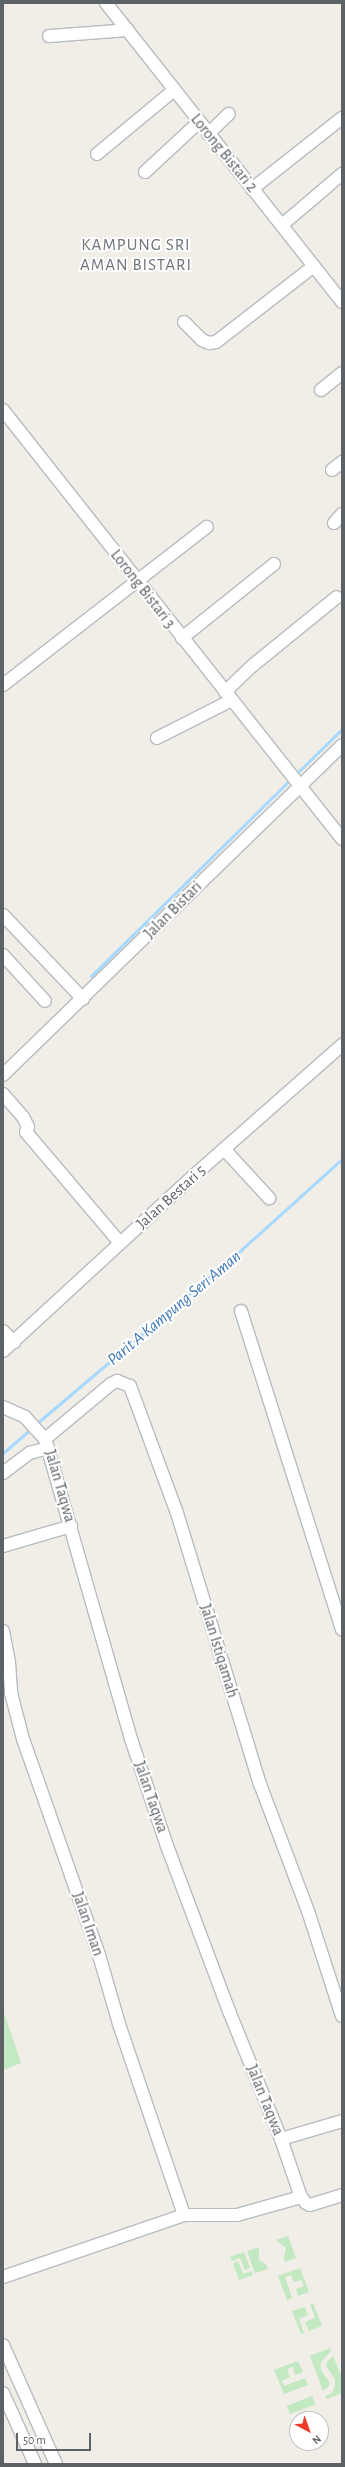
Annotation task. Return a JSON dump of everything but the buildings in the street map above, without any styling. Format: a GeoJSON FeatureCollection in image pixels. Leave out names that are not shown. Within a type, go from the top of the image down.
{"type":"FeatureCollection","features":[{"type":"Feature","properties":{"kind":"street","name":"Lorong Bistari 2"},"geometry":{"type":"LineString","coordinates":[[106,3],[342,302]]}},
{"type":"Feature","properties":{"kind":"street"},"geometry":{"type":"LineString","coordinates":[[49,36],[128,30]]}},
{"type":"Feature","properties":{"kind":"street"},"geometry":{"type":"LineString","coordinates":[[97,154],[174,90]]}},
{"type":"Feature","properties":{"kind":"street"},"geometry":{"type":"LineString","coordinates":[[208,134],[229,114]]}},
{"type":"Feature","properties":{"kind":"street"},"geometry":{"type":"LineString","coordinates":[[252,189],[342,118]]}},
{"type":"Feature","properties":{"kind":"street"},"geometry":{"type":"LineString","coordinates":[[145,172],[199,122]]}},
{"type":"Feature","properties":{"kind":"street"},"geometry":{"type":"LineString","coordinates":[[282,225],[342,174]]}},
{"type":"Feature","properties":{"kind":"street"},"geometry":{"type":"LineString","coordinates":[[184,322],[202,340],[216,342],[314,266]]}},
{"type":"Feature","properties":{"kind":"street"},"geometry":{"type":"LineString","coordinates":[[321,390],[342,373]]}},
{"type":"Feature","properties":{"kind":"street","name":"Lorong Bistari 3"},"geometry":{"type":"LineString","coordinates":[[3,410],[342,839]]}},
{"type":"Feature","properties":{"kind":"street"},"geometry":{"type":"LineString","coordinates":[[332,470],[342,462]]}},
{"type":"Feature","properties":{"kind":"street"},"geometry":{"type":"LineString","coordinates":[[3,685],[207,527]]}},
{"type":"Feature","properties":{"kind":"street"},"geometry":{"type":"LineString","coordinates":[[182,638],[274,564]]}},
{"type":"Feature","properties":{"kind":"street"},"geometry":{"type":"LineString","coordinates":[[157,738],[228,696],[252,666],[337,597]]}},
{"type":"Feature","properties":{"kind":"street","name":"Jalan Bistari"},"geometry":{"type":"LineString","coordinates":[[3,1075],[83,999],[297,782],[342,746]]}},
{"type":"Feature","properties":{"kind":"street"},"geometry":{"type":"LineString","coordinates":[[3,915],[83,999]]}},
{"type":"Feature","properties":{"kind":"street"},"geometry":{"type":"LineString","coordinates":[[3,955],[45,1000]]}},
{"type":"Feature","properties":{"kind":"street","name":"Jalan Bestari 5"},"geometry":{"type":"LineString","coordinates":[[3,1351],[120,1242],[342,1045]]}},
{"type":"Feature","properties":{"kind":"street"},"geometry":{"type":"LineString","coordinates":[[3,1094],[22,1117],[28,1127],[26,1132],[120,1242]]}},
{"type":"Feature","properties":{"kind":"street"},"geometry":{"type":"LineString","coordinates":[[224,1149],[269,1198]]}},
{"type":"Feature","properties":{"kind":"street"},"geometry":{"type":"LineString","coordinates":[[241,1311],[342,1627]]}},
{"type":"Feature","properties":{"kind":"street"},"geometry":{"type":"LineString","coordinates":[[3,1331],[14,1342]]}},
{"type":"Feature","properties":{"kind":"street","name":"Jalan Istiqamah"},"geometry":{"type":"LineString","coordinates":[[3,1473],[30,1453],[47,1443],[111,1384],[117,1382],[130,1386],[177,1513],[260,1784],[309,1914],[342,2016]]}},
{"type":"Feature","properties":{"kind":"street","name":"Jalan Taqwa"},"geometry":{"type":"LineString","coordinates":[[3,1407],[25,1417],[47,1443],[131,1739],[167,1846],[229,2011],[281,2139],[301,2197]]}},
{"type":"Feature","properties":{"kind":"street"},"geometry":{"type":"LineString","coordinates":[[3,1546],[71,1526]]}},
{"type":"Feature","properties":{"kind":"street","name":"Jalan Iman"},"geometry":{"type":"LineString","coordinates":[[3,1631],[9,1662],[11,1693],[23,1739],[99,1956],[119,2024],[184,2215]]}},
{"type":"Feature","properties":{"kind":"street"},"geometry":{"type":"LineString","coordinates":[[281,2139],[342,2121]]}},
{"type":"Feature","properties":{"kind":"street"},"geometry":{"type":"LineString","coordinates":[[3,2277],[184,2215],[237,2215],[301,2197],[310,2205],[342,2195]]}},
{"type":"Feature","properties":{"kind":"street"},"geometry":{"type":"LineString","coordinates":[[3,2345],[56,2464]]}},
{"type":"Feature","properties":{"kind":"street"},"geometry":{"type":"LineString","coordinates":[[3,2393],[35,2464]]}},
{"type":"Feature","properties":{"kind":"green space"},"geometry":{"type":"Polygon","coordinates":[[[3,2010],[21,2063],[3,2070],[3,2010]]]}},
{"type":"Feature","properties":{"kind":"green space"},"geometry":{"type":"Polygon","coordinates":[[[288,2236],[296,2258],[285,2262],[284,2258],[286,2248],[276,2240],[288,2236]]]}},
{"type":"Feature","properties":{"kind":"green space"},"geometry":{"type":"Polygon","coordinates":[[[259,2247],[259,2260],[266,2264],[268,2269],[255,2273],[247,2251],[259,2247]]]}},
{"type":"Feature","properties":{"kind":"green space"},"geometry":{"type":"Polygon","coordinates":[[[244,2252],[250,2268],[245,2270],[240,2258],[232,2261],[230,2257],[244,2252]]]}},
{"type":"Feature","properties":{"kind":"green space"},"geometry":{"type":"Polygon","coordinates":[[[238,2261],[243,2274],[251,2271],[253,2275],[239,2280],[233,2263],[238,2261]]]}},
{"type":"Feature","properties":{"kind":"green space"},"geometry":{"type":"Polygon","coordinates":[[[300,2268],[309,2292],[298,2296],[296,2289],[304,2286],[301,2280],[294,2282],[291,2275],[285,2277],[292,2298],[287,2300],[278,2276],[300,2268]]]}},
{"type":"Feature","properties":{"kind":"green space"},"geometry":{"type":"Polygon","coordinates":[[[313,2303],[322,2326],[309,2331],[305,2322],[315,2318],[310,2304],[313,2303]]]}},
{"type":"Feature","properties":{"kind":"green space"},"geometry":{"type":"Polygon","coordinates":[[[305,2307],[308,2315],[299,2319],[304,2333],[301,2334],[292,2311],[305,2307]]]}},
{"type":"Feature","properties":{"kind":"green space"},"geometry":{"type":"Polygon","coordinates":[[[330,2348],[331,2351],[321,2362],[321,2370],[330,2383],[323,2391],[310,2356],[330,2348]]]}},
{"type":"Feature","properties":{"kind":"green space"},"geometry":{"type":"Polygon","coordinates":[[[333,2356],[342,2378],[342,2393],[327,2399],[325,2396],[332,2393],[335,2386],[335,2379],[326,2366],[327,2362],[333,2356]]]}},
{"type":"Feature","properties":{"kind":"green space"},"geometry":{"type":"Polygon","coordinates":[[[298,2361],[303,2372],[295,2375],[293,2367],[287,2369],[290,2377],[282,2381],[284,2386],[305,2378],[308,2385],[284,2394],[274,2370],[298,2361]]]}},
{"type":"Feature","properties":{"kind":"green space"},"geometry":{"type":"Polygon","coordinates":[[[312,2396],[315,2404],[298,2411],[289,2411],[287,2406],[312,2396]]]}},
{"type":"Feature","properties":{"kind":"waterway"},"geometry":{"type":"LineString","coordinates":[[295,775],[342,729]]}},
{"type":"Feature","properties":{"kind":"waterway"},"geometry":{"type":"LineString","coordinates":[[91,976],[291,779]]}},
{"type":"Feature","properties":{"kind":"waterway","name":"Parit A Kampung Seri Aman"},"geometry":{"type":"LineString","coordinates":[[36,1424],[242,1249],[342,1159]]}},
{"type":"Feature","properties":{"kind":"waterway","name":"Parit A Kampung Seri Aman"},"geometry":{"type":"LineString","coordinates":[[3,1453],[32,1428]]}},
{"type":"Feature","properties":{"kind":"district","name":"KAMPUNG SRI AMAN BISTARI"},"geometry":{"type":"Point","coordinates":[136,255]}}]}
